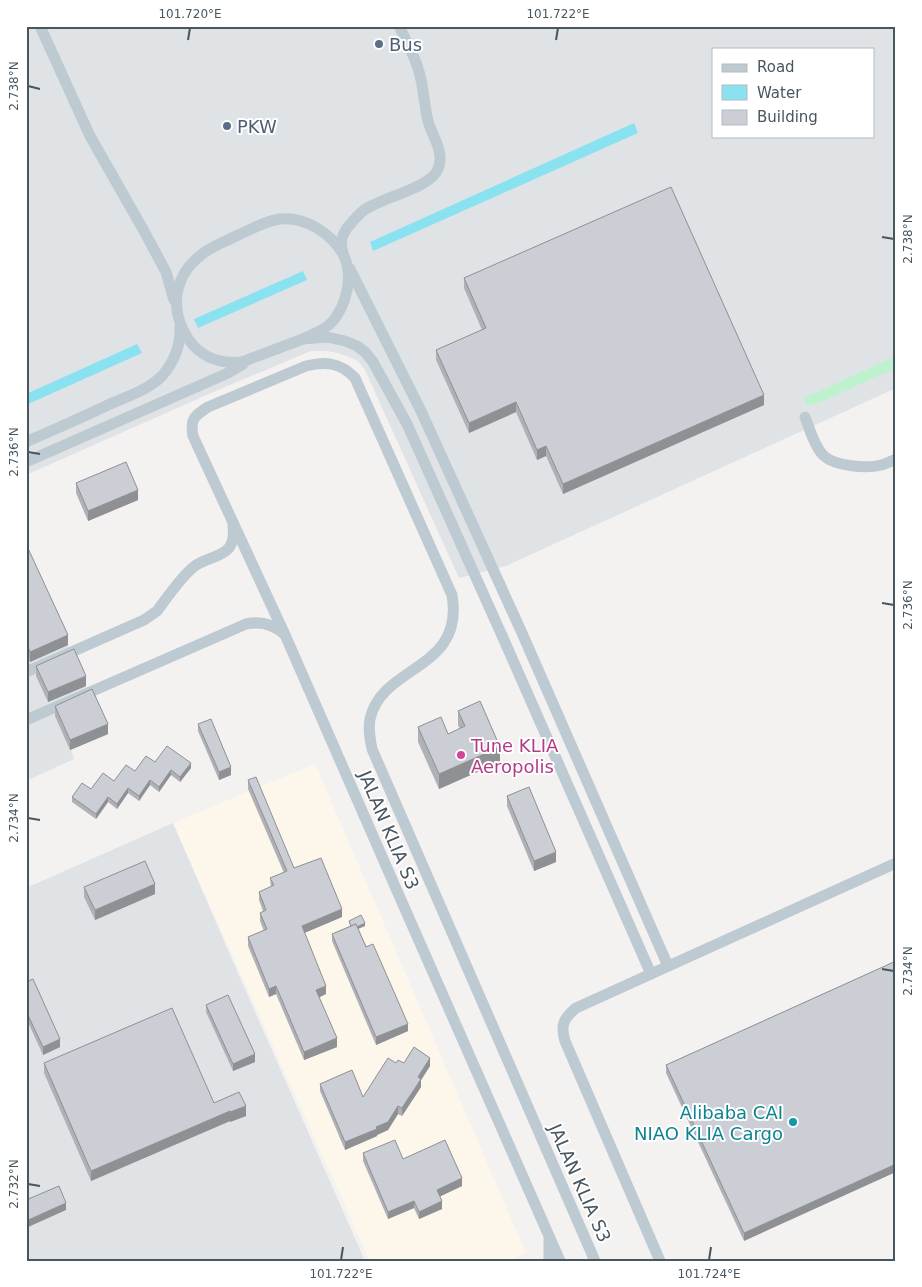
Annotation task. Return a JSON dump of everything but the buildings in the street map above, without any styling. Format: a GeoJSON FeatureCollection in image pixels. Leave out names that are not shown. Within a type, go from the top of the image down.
{"type":"FeatureCollection","features":[{"type":"Feature","properties":{"kind":"street"},"geometry":{"type":"LineString","coordinates":[[40,26],[90,136],[166,272],[182,327],[190,341],[202,353],[219,362],[231,363],[254,359]]}},
{"type":"Feature","properties":{"kind":"street"},"geometry":{"type":"LineString","coordinates":[[26,462],[228,373],[254,359],[326,328],[333,322],[347,290],[348,270],[341,247],[343,235],[349,226],[362,212],[371,206],[422,184],[435,175],[439,168],[439,148],[428,122],[419,71],[399,26]]}},
{"type":"Feature","properties":{"kind":"street"},"geometry":{"type":"LineString","coordinates":[[26,442],[137,392],[162,376],[177,349],[180,331],[177,290],[186,270],[211,248],[262,224],[280,219],[305,223],[325,234],[332,240],[344,257],[429,429],[522,633],[668,966]]}},
{"type":"Feature","properties":{"kind":"street"},"geometry":{"type":"LineString","coordinates":[[303,338],[327,337],[357,346],[365,352],[373,362],[407,424],[651,974]]}},
{"type":"Feature","properties":{"kind":"street","name":"JALAN KLIA S3"},"geometry":{"type":"LineString","coordinates":[[560,1261],[286,637],[193,436],[193,418],[197,414],[211,406],[306,366],[332,364],[345,369],[355,378],[452,595],[454,605],[452,622],[441,647],[429,660],[388,688],[374,708],[370,719],[369,735],[372,749],[595,1261]]}},
{"type":"Feature","properties":{"kind":"street"},"geometry":{"type":"LineString","coordinates":[[805,417],[818,448],[824,456],[832,460],[862,467],[882,465],[896,459]]}},
{"type":"Feature","properties":{"kind":"street"},"geometry":{"type":"LineString","coordinates":[[26,672],[151,616],[190,570],[202,562],[220,555],[229,548],[233,536],[231,517]]}},
{"type":"Feature","properties":{"kind":"street"},"geometry":{"type":"LineString","coordinates":[[26,720],[246,624],[253,622],[270,625],[278,629],[286,637]]}},
{"type":"Feature","properties":{"kind":"street"},"geometry":{"type":"LineString","coordinates":[[660,1261],[565,1041],[563,1028],[567,1016],[576,1008],[896,863]]}},
{"type":"Feature","properties":{"kind":"street"},"geometry":{"type":"LineString","coordinates":[[549,1234],[549,1261]]}},
{"type":"Feature","properties":{"kind":"street"},"geometry":{"type":"LineString","coordinates":[[585,1240],[586,1261]]}},
{"type":"Feature","properties":{"kind":"shaded area"},"geometry":{"type":"Polygon","coordinates":[[[26,26],[896,26],[896,388],[506,566],[459,578],[365,370],[358,361],[338,353],[311,351],[26,475],[26,26]]]}},
{"type":"Feature","properties":{"kind":"shaded area"},"geometry":{"type":"Polygon","coordinates":[[[26,553],[108,734],[71,750],[74,759],[26,781],[26,553]]]}},
{"type":"Feature","properties":{"kind":"shaded area"},"geometry":{"type":"Polygon","coordinates":[[[315,764],[526,1253],[508,1261],[370,1261],[173,823],[315,764]]]}},
{"type":"Feature","properties":{"kind":"shaded area"},"geometry":{"type":"Polygon","coordinates":[[[173,823],[365,1261],[26,1261],[26,888],[173,823]]]}},
{"type":"Feature","properties":{"kind":"green space"},"geometry":{"type":"Polygon","coordinates":[[[896,356],[896,368],[816,404],[807,405],[804,398],[896,356]]]}},
{"type":"Feature","properties":{"kind":"water"},"geometry":{"type":"Polygon","coordinates":[[[634,123],[638,133],[373,251],[370,242],[634,123]]]}},
{"type":"Feature","properties":{"kind":"water"},"geometry":{"type":"Polygon","coordinates":[[[303,271],[307,280],[198,328],[194,319],[303,271]]]}},
{"type":"Feature","properties":{"kind":"water"},"geometry":{"type":"Polygon","coordinates":[[[137,344],[142,353],[26,405],[26,394],[137,344]]]}},
{"type":"Feature","properties":{"kind":"place","name":"Bus"},"geometry":{"type":"Point","coordinates":[379,44]}},
{"type":"Feature","properties":{"kind":"place","name":"PKW"},"geometry":{"type":"Point","coordinates":[227,126]}},
{"type":"Feature","properties":{"kind":"place","name":"Tune KLIA Aeropolis"},"geometry":{"type":"Point","coordinates":[461,755]}},
{"type":"Feature","properties":{"kind":"place","name":"Alibaba CAI NIAO KLIA Cargo"},"geometry":{"type":"Point","coordinates":[793,1122]}}]}
